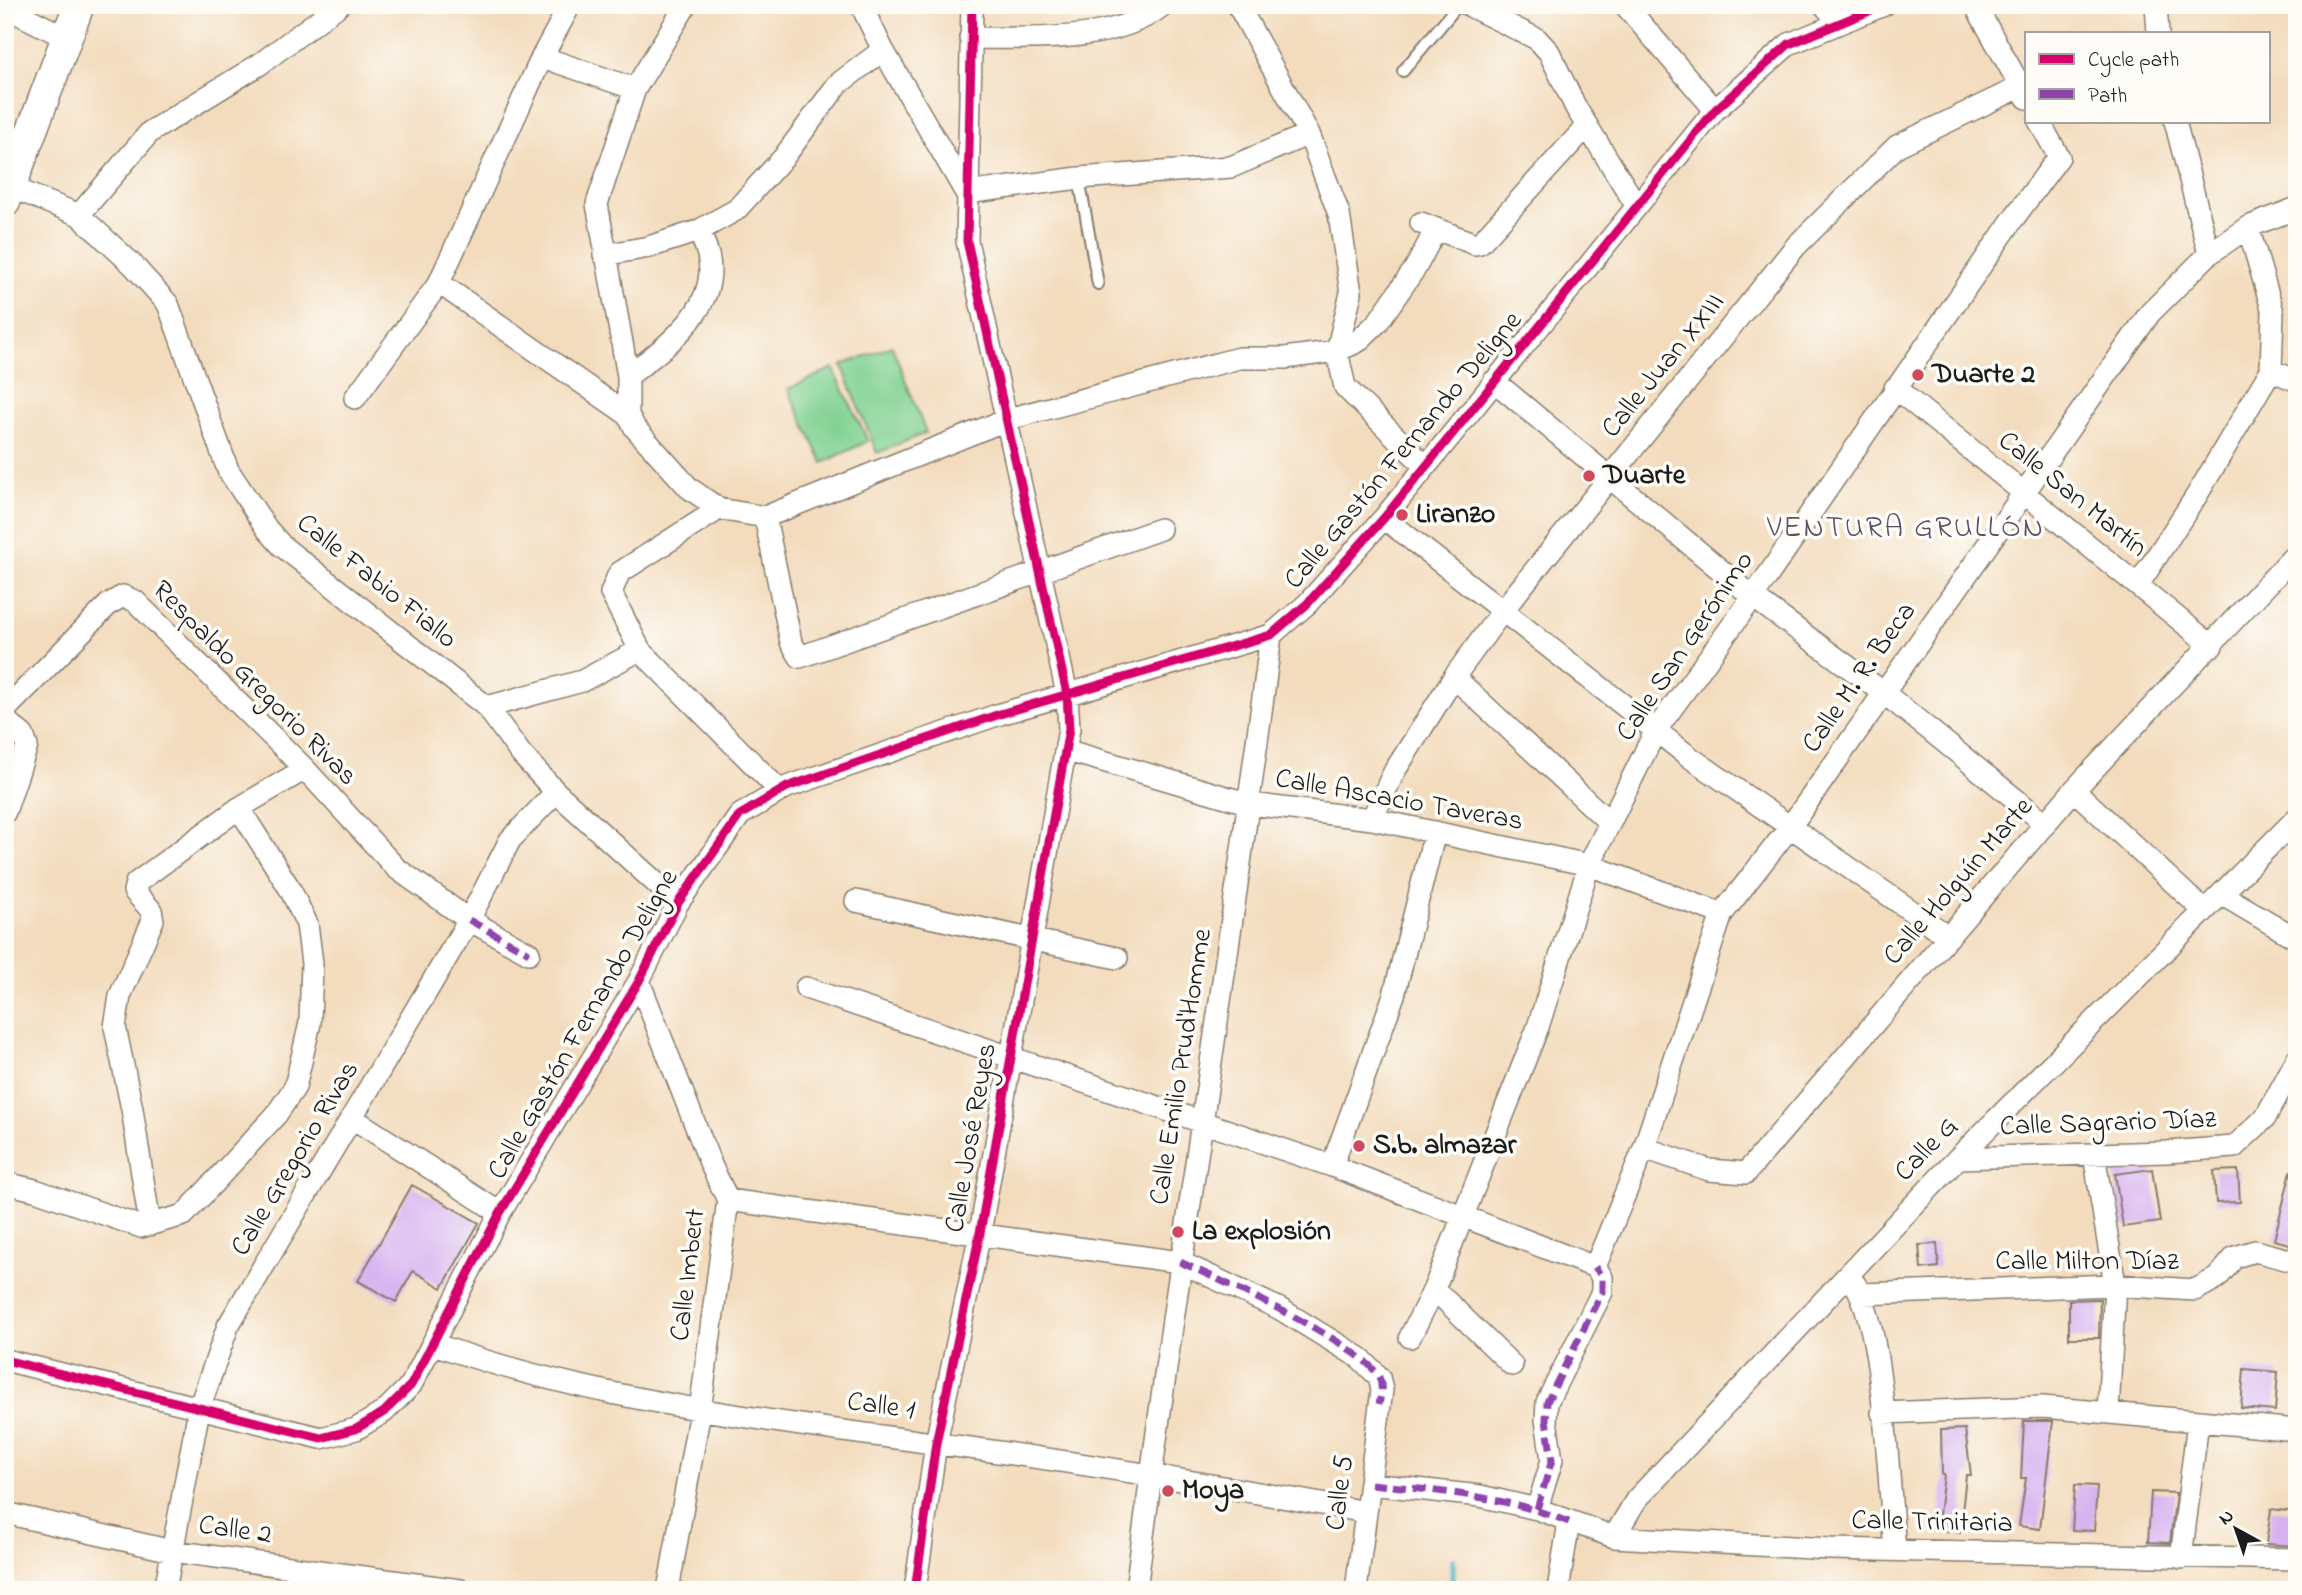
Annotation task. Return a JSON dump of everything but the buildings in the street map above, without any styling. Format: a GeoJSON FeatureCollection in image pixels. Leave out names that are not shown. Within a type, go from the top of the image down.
{"type":"FeatureCollection","features":[{"type":"Feature","properties":{"kind":"street"},"geometry":{"type":"LineString","coordinates":[[13,5],[18,13],[67,38]]}},
{"type":"Feature","properties":{"kind":"street"},"geometry":{"type":"LineString","coordinates":[[11,176],[79,5]]}},
{"type":"Feature","properties":{"kind":"street"},"geometry":{"type":"LineString","coordinates":[[79,215],[150,132],[260,64],[333,13],[339,5]]}},
{"type":"Feature","properties":{"kind":"street"},"geometry":{"type":"LineString","coordinates":[[355,398],[439,283],[542,57],[570,5]]}},
{"type":"Feature","properties":{"kind":"street"},"geometry":{"type":"LineString","coordinates":[[628,415],[628,376],[604,255],[597,204],[635,89],[686,5]]}},
{"type":"Feature","properties":{"kind":"street"},"geometry":{"type":"LineString","coordinates":[[861,5],[883,50],[966,193],[1079,178],[1231,167],[1309,134]]}},
{"type":"Feature","properties":{"kind":"street","name":"Calle José Reyes"},"geometry":{"type":"LineString","coordinates":[[915,1590],[936,1443],[980,1233],[1009,1055],[1069,729],[1067,694],[967,241],[972,5]]}},
{"type":"Feature","properties":{"kind":"street"},"geometry":{"type":"LineString","coordinates":[[970,38],[1046,39],[1113,29],[1140,19],[1163,5]]}},
{"type":"Feature","properties":{"kind":"street"},"geometry":{"type":"LineString","coordinates":[[1238,5],[1309,134],[1339,214],[1351,293],[1336,351],[1345,387],[1425,466]]}},
{"type":"Feature","properties":{"kind":"street"},"geometry":{"type":"LineString","coordinates":[[1468,5],[1537,39],[1549,52],[1587,126],[1636,205]]}},
{"type":"Feature","properties":{"kind":"street"},"geometry":{"type":"LineString","coordinates":[[1626,5],[1715,110]]}},
{"type":"Feature","properties":{"kind":"street"},"geometry":{"type":"LineString","coordinates":[[1825,5],[1840,23]]}},
{"type":"Feature","properties":{"kind":"street","name":"Calle Gastón Fernando Deligne"},"geometry":{"type":"LineString","coordinates":[[5,1360],[199,1409],[261,1421],[321,1438],[356,1429],[384,1412],[411,1385],[500,1213],[639,981],[678,903],[740,815],[780,791],[1067,694],[1271,635],[1307,604],[1384,518],[1715,110],[1789,44],[1884,5]]}},
{"type":"Feature","properties":{"kind":"street"},"geometry":{"type":"LineString","coordinates":[[1976,5],[2024,93]]}},
{"type":"Feature","properties":{"kind":"street"},"geometry":{"type":"LineString","coordinates":[[2156,5],[2158,32]]}},
{"type":"Feature","properties":{"kind":"street"},"geometry":{"type":"LineString","coordinates":[[604,255],[649,247],[698,231],[736,210],[783,157],[838,84],[883,50]]}},
{"type":"Feature","properties":{"kind":"street"},"geometry":{"type":"LineString","coordinates":[[542,57],[635,89]]}},
{"type":"Feature","properties":{"kind":"street","name":"Calle Juan XXIII"},"geometry":{"type":"LineString","coordinates":[[1372,819],[1394,772],[1454,677],[1503,610],[1796,246],[1897,146],[2024,93]]}},
{"type":"Feature","properties":{"kind":"street","name":"Calle San Gerónimo"},"geometry":{"type":"LineString","coordinates":[[1410,1337],[1434,1289],[1538,1027],[1589,865],[1656,730],[1753,597],[1895,388],[2059,157],[2040,122]]}},
{"type":"Feature","properties":{"kind":"street"},"geometry":{"type":"LineString","coordinates":[[2175,122],[2209,254]]}},
{"type":"Feature","properties":{"kind":"street"},"geometry":{"type":"LineString","coordinates":[[439,283],[628,415],[635,428],[689,488],[719,509],[765,517],[1008,419],[1239,358],[1285,358],[1336,351],[1357,342],[1378,322],[1416,267],[1428,226],[1475,244],[1480,243],[1587,126]]}},
{"type":"Feature","properties":{"kind":"street","name":"Calle Fabio Fiallo"},"geometry":{"type":"LineString","coordinates":[[11,176],[79,215],[133,265],[168,304],[228,470],[267,529],[282,546],[487,707],[521,754],[555,792],[678,903]]}},
{"type":"Feature","properties":{"kind":"street","name":"Calle M. R. Beca"},"geometry":{"type":"LineString","coordinates":[[1595,1267],[1644,1148],[1722,914],[1790,827],[2150,313],[2209,254],[2248,227],[2297,208]]}},
{"type":"Feature","properties":{"kind":"street"},"geometry":{"type":"LineString","coordinates":[[2138,585],[2212,472],[2271,370],[2273,312],[2248,227]]}},
{"type":"Feature","properties":{"kind":"street"},"geometry":{"type":"LineString","coordinates":[[628,376],[685,327],[708,295],[712,265],[708,247],[698,231]]}},
{"type":"Feature","properties":{"kind":"street"},"geometry":{"type":"LineString","coordinates":[[2271,370],[2297,381]]}},
{"type":"Feature","properties":{"kind":"street"},"geometry":{"type":"LineString","coordinates":[[1494,381],[1753,597],[1884,693],[2046,824]]}},
{"type":"Feature","properties":{"kind":"street","name":"Calle San Martín"},"geometry":{"type":"LineString","coordinates":[[1895,388],[2212,646]]}},
{"type":"Feature","properties":{"kind":"street"},"geometry":{"type":"LineString","coordinates":[[719,509],[619,573],[611,593],[640,650],[780,791]]}},
{"type":"Feature","properties":{"kind":"street"},"geometry":{"type":"LineString","coordinates":[[765,517],[790,642],[800,657],[1160,529]]}},
{"type":"Feature","properties":{"kind":"street"},"geometry":{"type":"LineString","coordinates":[[1384,518],[1656,730],[1949,937]]}},
{"type":"Feature","properties":{"kind":"street","name":"Calle Holguín Marte"},"geometry":{"type":"LineString","coordinates":[[1644,1148],[1709,1170],[1746,1173],[2074,790],[2212,646],[2293,556]]}},
{"type":"Feature","properties":{"kind":"street","name":"Respaldo Gregorio Rivas"},"geometry":{"type":"LineString","coordinates":[[5,710],[109,604],[122,596],[135,601],[304,769],[396,868],[469,920],[529,953]]}},
{"type":"Feature","properties":{"kind":"street","name":"Calle Emilio Prud'Homme"},"geometry":{"type":"LineString","coordinates":[[1136,1590],[1180,1262],[1250,804],[1271,635]]}},
{"type":"Feature","properties":{"kind":"street"},"geometry":{"type":"LineString","coordinates":[[487,707],[582,681],[640,650]]}},
{"type":"Feature","properties":{"kind":"street"},"geometry":{"type":"LineString","coordinates":[[1454,677],[1610,823]]}},
{"type":"Feature","properties":{"kind":"street"},"geometry":{"type":"LineString","coordinates":[[5,720],[23,735],[27,746],[5,812]]}},
{"type":"Feature","properties":{"kind":"street","name":"Calle Ascacio Taveras"},"geometry":{"type":"LineString","coordinates":[[1065,750],[1250,804],[1372,819],[1589,865],[1722,914]]}},
{"type":"Feature","properties":{"kind":"street"},"geometry":{"type":"LineString","coordinates":[[150,1225],[132,1109],[115,1027],[120,996],[153,920],[151,910],[134,891],[136,883],[239,808],[304,769]]}},
{"type":"Feature","properties":{"kind":"street"},"geometry":{"type":"LineString","coordinates":[[2074,790],[2204,911]]}},
{"type":"Feature","properties":{"kind":"street","name":"Calle Gregorio Rivas"},"geometry":{"type":"LineString","coordinates":[[165,1590],[199,1409],[228,1326],[354,1119],[469,920],[510,840],[555,792]]}},
{"type":"Feature","properties":{"kind":"street"},"geometry":{"type":"LineString","coordinates":[[5,1183],[35,1190],[141,1227],[184,1215],[276,1115],[295,1087],[310,1023],[312,963],[307,924],[290,889],[239,808]]}},
{"type":"Feature","properties":{"kind":"street","name":"Calle G"},"geometry":{"type":"LineString","coordinates":[[1614,1536],[1636,1500],[1847,1274],[1958,1158],[2297,818]]}},
{"type":"Feature","properties":{"kind":"street"},"geometry":{"type":"LineString","coordinates":[[1332,1166],[1394,995],[1435,832]]}},
{"type":"Feature","properties":{"kind":"street"},"geometry":{"type":"LineString","coordinates":[[2221,894],[2297,939]]}},
{"type":"Feature","properties":{"kind":"street"},"geometry":{"type":"LineString","coordinates":[[856,901],[923,913],[1030,940],[1117,958]]}},
{"type":"Feature","properties":{"kind":"street","name":"Calle Imbert"},"geometry":{"type":"LineString","coordinates":[[639,981],[706,1153],[728,1200],[700,1411],[668,1590]]}},
{"type":"Feature","properties":{"kind":"street"},"geometry":{"type":"LineString","coordinates":[[806,988],[1332,1166],[1595,1267],[1602,1277],[1602,1293],[1547,1402],[1546,1420],[1552,1460],[1538,1509]]}},
{"type":"Feature","properties":{"kind":"street","name":"Calle Sagrario Díaz"},"geometry":{"type":"LineString","coordinates":[[1958,1158],[2234,1147],[2288,1095],[2297,1059]]}},
{"type":"Feature","properties":{"kind":"street"},"geometry":{"type":"LineString","coordinates":[[354,1119],[500,1213]]}},
{"type":"Feature","properties":{"kind":"street"},"geometry":{"type":"LineString","coordinates":[[2094,1154],[2115,1285],[2108,1413]]}},
{"type":"Feature","properties":{"kind":"street","name":"Calle 5"},"geometry":{"type":"LineString","coordinates":[[728,1200],[1180,1262],[1280,1309],[1360,1358],[1378,1377],[1382,1390],[1356,1590]]}},
{"type":"Feature","properties":{"kind":"street","name":"Calle Milton Díaz"},"geometry":{"type":"LineString","coordinates":[[1861,1294],[2115,1285],[2195,1290],[2217,1278],[2235,1257],[2255,1251],[2297,1262]]}},
{"type":"Feature","properties":{"kind":"street"},"geometry":{"type":"LineString","coordinates":[[1847,1274],[1861,1294],[1875,1348],[1895,1548]]}},
{"type":"Feature","properties":{"kind":"street"},"geometry":{"type":"LineString","coordinates":[[1434,1289],[1511,1365]]}},
{"type":"Feature","properties":{"kind":"street","name":"Calle 1"},"geometry":{"type":"LineString","coordinates":[[434,1344],[498,1367],[700,1411],[1151,1473],[1366,1512]]}},
{"type":"Feature","properties":{"kind":"street"},"geometry":{"type":"LineString","coordinates":[[1882,1413],[2043,1407],[2297,1430]]}},
{"type":"Feature","properties":{"kind":"street"},"geometry":{"type":"LineString","coordinates":[[2181,1558],[2198,1421]]}},
{"type":"Feature","properties":{"kind":"street","name":"Calle Trinitaria"},"geometry":{"type":"LineString","coordinates":[[1371,1484],[1480,1496],[1538,1509],[1614,1536],[1830,1549],[1895,1548],[2181,1558],[2297,1559]]}},
{"type":"Feature","properties":{"kind":"street","name":"Calle 2"},"geometry":{"type":"LineString","coordinates":[[5,1513],[172,1551],[427,1588],[460,1590]]}},
{"type":"Feature","properties":{"kind":"street"},"geometry":{"type":"LineString","coordinates":[[1558,1590],[1569,1522]]}},
{"type":"Feature","properties":{"kind":"lane"},"geometry":{"type":"LineString","coordinates":[[1403,71],[1458,5]]}},
{"type":"Feature","properties":{"kind":"lane"},"geometry":{"type":"LineString","coordinates":[[1079,178],[1098,284]]}},
{"type":"Feature","properties":{"kind":"green space"},"geometry":{"type":"Polygon","coordinates":[[[892,346],[926,433],[877,453],[842,365],[892,346]]]}},
{"type":"Feature","properties":{"kind":"green space"},"geometry":{"type":"Polygon","coordinates":[[[833,368],[868,441],[823,463],[788,389],[833,368]]]}},
{"type":"Feature","properties":{"kind":"waterway"},"geometry":{"type":"LineString","coordinates":[[1452,1590],[1453,1560]]}},
{"type":"Feature","properties":{"kind":"marked path"},"geometry":{"type":"LineString","coordinates":[[469,920],[529,953]]}},
{"type":"Feature","properties":{"kind":"marked path"},"geometry":{"type":"LineString","coordinates":[[1180,1262],[1288,1314],[1346,1347],[1367,1363],[1379,1377],[1379,1404]]}},
{"type":"Feature","properties":{"kind":"marked path"},"geometry":{"type":"LineString","coordinates":[[1537,1509],[1552,1460],[1546,1420],[1547,1402],[1602,1292],[1602,1277],[1595,1267]]}},
{"type":"Feature","properties":{"kind":"marked path"},"geometry":{"type":"LineString","coordinates":[[1371,1484],[1496,1500],[1569,1522]]}},
{"type":"Feature","properties":{"kind":"cycle path"},"geometry":{"type":"LineString","coordinates":[[915,1590],[936,1443],[980,1233],[1069,729],[1067,694],[967,241],[972,5]]}},
{"type":"Feature","properties":{"kind":"cycle path"},"geometry":{"type":"LineString","coordinates":[[5,1360],[321,1438],[356,1429],[384,1412],[411,1385],[500,1213],[639,981],[678,903],[740,815],[787,787],[1000,714],[1271,635],[1307,604],[1384,518],[1715,110],[1789,44],[1884,5]]}},
{"type":"Feature","properties":{"kind":"place","name":"Duarte 2"},"geometry":{"type":"Point","coordinates":[1918,375]}},
{"type":"Feature","properties":{"kind":"place","name":"Duarte"},"geometry":{"type":"Point","coordinates":[1589,476]}},
{"type":"Feature","properties":{"kind":"place","name":"Liranzo"},"geometry":{"type":"Point","coordinates":[1402,515]}},
{"type":"Feature","properties":{"kind":"place","name":"S.b. almazar"},"geometry":{"type":"Point","coordinates":[1359,1146]}},
{"type":"Feature","properties":{"kind":"place","name":"La explosión"},"geometry":{"type":"Point","coordinates":[1178,1232]}},
{"type":"Feature","properties":{"kind":"place","name":"Moya"},"geometry":{"type":"Point","coordinates":[1168,1491]}},
{"type":"Feature","properties":{"kind":"district","name":"VENTURA GRULLÓN"},"geometry":{"type":"Point","coordinates":[1906,529]}}]}
